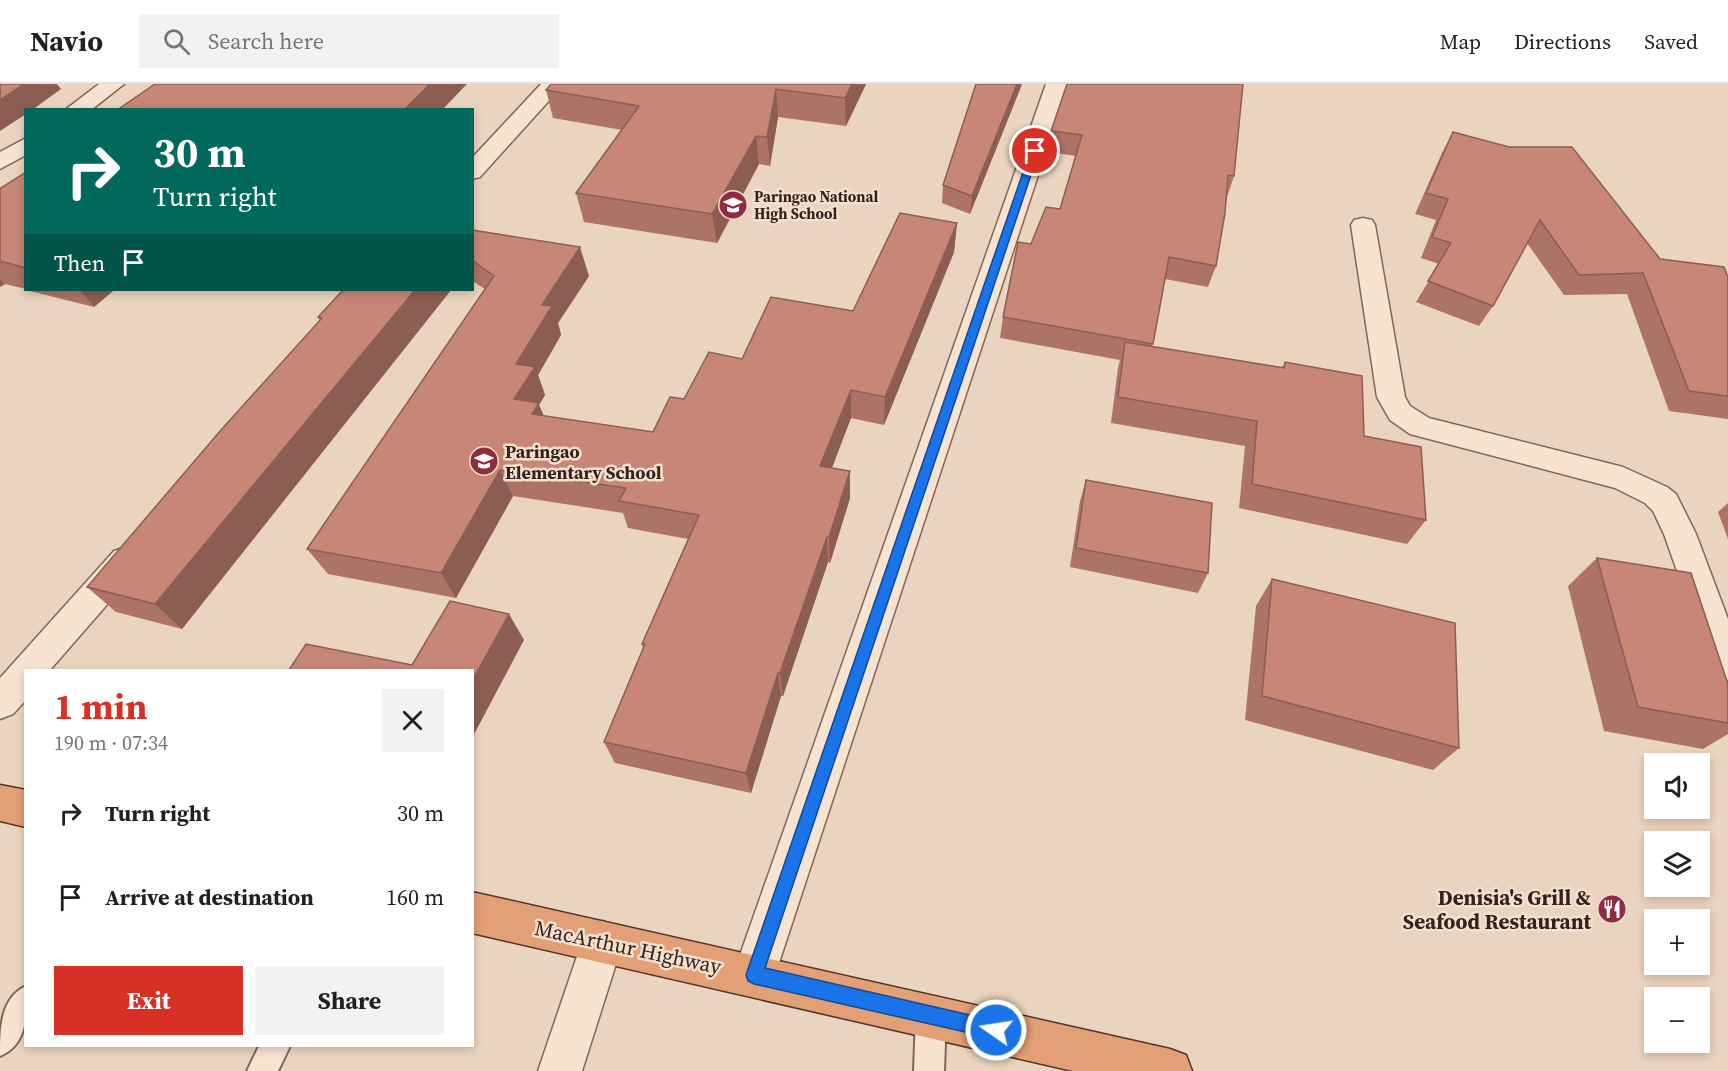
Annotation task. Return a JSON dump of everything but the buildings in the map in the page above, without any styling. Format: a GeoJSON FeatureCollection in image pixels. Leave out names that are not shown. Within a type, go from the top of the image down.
{"type":"FeatureCollection","features":[{"type":"Feature","properties":{"kind":"highway"},"geometry":{"type":"LineString","coordinates":[[0,803],[24,809]]}},
{"type":"Feature","properties":{"kind":"highway","name":"MacArthur Highway"},"geometry":{"type":"LineString","coordinates":[[474,912],[931,1015],[1106,1063],[1170,1071]]}},
{"type":"Feature","properties":{"kind":"street"},"geometry":{"type":"LineString","coordinates":[[79,108],[113,84]]}},
{"type":"Feature","properties":{"kind":"street"},"geometry":{"type":"LineString","coordinates":[[474,170],[553,84]]}},
{"type":"Feature","properties":{"kind":"street"},"geometry":{"type":"LineString","coordinates":[[754,975],[1057,84]]}},
{"type":"Feature","properties":{"kind":"street"},"geometry":{"type":"LineString","coordinates":[[0,162],[24,146]]}},
{"type":"Feature","properties":{"kind":"street"},"geometry":{"type":"LineString","coordinates":[[1363,225],[1391,397],[1400,413],[1420,426],[1623,479],[1656,495],[1665,503],[1680,534],[1728,665]]}},
{"type":"Feature","properties":{"kind":"street"},"geometry":{"type":"LineString","coordinates":[[30,669],[147,538]]}},
{"type":"Feature","properties":{"kind":"street"},"geometry":{"type":"LineString","coordinates":[[0,703],[24,676]]}},
{"type":"Feature","properties":{"kind":"street"},"geometry":{"type":"LineString","coordinates":[[560,1071],[602,942]]}},
{"type":"Feature","properties":{"kind":"lane"},"geometry":{"type":"LineString","coordinates":[[0,1041],[24,1004]]}},
{"type":"Feature","properties":{"kind":"lane"},"geometry":{"type":"LineString","coordinates":[[929,1071],[931,1015]]}},
{"type":"Feature","properties":{"kind":"lane"},"geometry":{"type":"LineString","coordinates":[[262,1071],[274,1047]]}},
{"type":"Feature","properties":{"kind":"place","name":"Paringao National High School"},"geometry":{"type":"Point","coordinates":[733,205]}},
{"type":"Feature","properties":{"kind":"place","name":"Paringao Elementary School"},"geometry":{"type":"Point","coordinates":[484,461]}},
{"type":"Feature","properties":{"kind":"place","name":"Denisia's Grill & Seafood Restaurant"},"geometry":{"type":"Point","coordinates":[1612,909]}},
{"type":"Feature","properties":{"kind":"route"},"geometry":{"type":"LineString","coordinates":[[996,1030],[754,975],[1035,151]]}}]}
